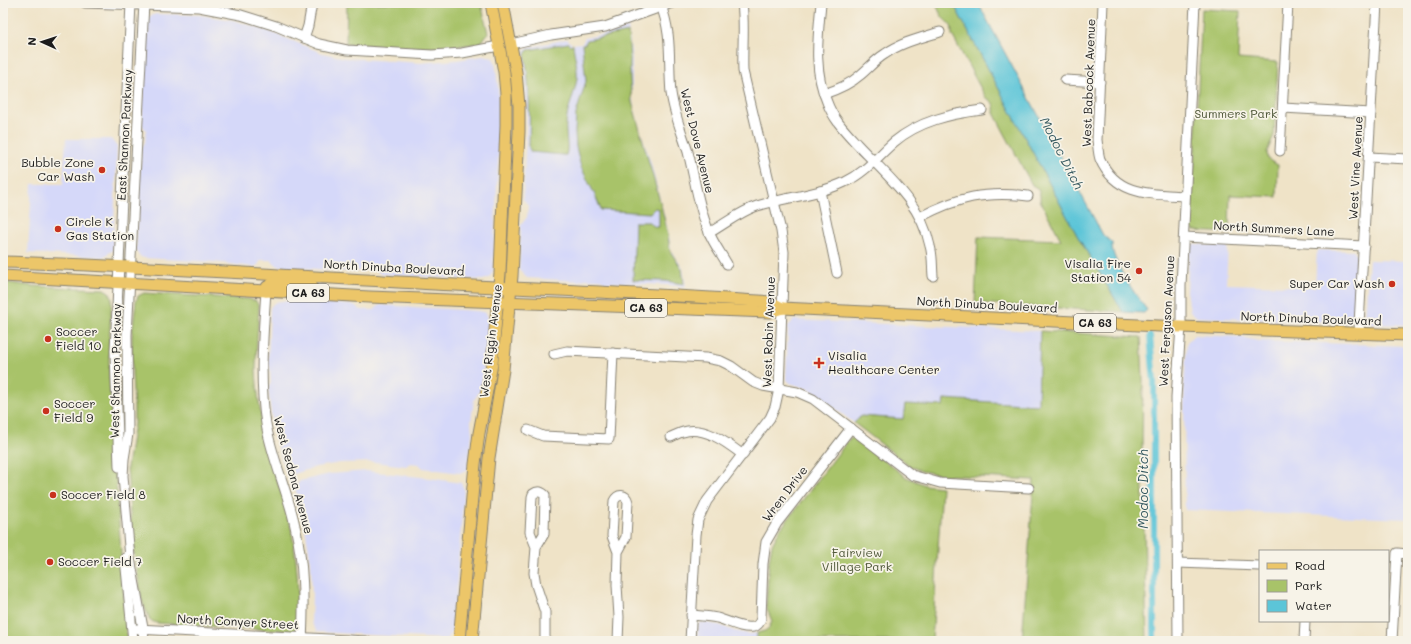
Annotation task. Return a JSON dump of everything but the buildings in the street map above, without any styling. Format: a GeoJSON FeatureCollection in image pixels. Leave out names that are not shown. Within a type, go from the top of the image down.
{"type":"FeatureCollection","features":[{"type":"Feature","properties":{"kind":"main road","name":"West Riggin Avenue"},"geometry":{"type":"LineString","coordinates":[[472,641],[488,458],[503,370],[504,302],[499,287],[506,112],[504,79],[491,3]]}},
{"type":"Feature","properties":{"kind":"main road"},"geometry":{"type":"LineString","coordinates":[[496,3],[503,40],[511,44]]}},
{"type":"Feature","properties":{"kind":"main road","name":"West Riggin Avenue"},"geometry":{"type":"LineString","coordinates":[[459,641],[479,433],[504,302],[511,288],[519,132],[518,86],[503,3]]}},
{"type":"Feature","properties":{"kind":"main road"},"geometry":{"type":"LineString","coordinates":[[498,46],[503,46],[506,49],[509,59],[519,132]]}},
{"type":"Feature","properties":{"kind":"main road","name":"North Dinuba Boulevard"},"geometry":{"type":"LineString","coordinates":[[3,262],[683,296],[771,302],[782,308]]}},
{"type":"Feature","properties":{"kind":"main road"},"geometry":{"type":"LineString","coordinates":[[3,267],[28,263]]}},
{"type":"Feature","properties":{"kind":"main road"},"geometry":{"type":"LineString","coordinates":[[208,288],[261,282],[264,279],[265,274]]}},
{"type":"Feature","properties":{"kind":"main road","name":"North Dinuba Boulevard"},"geometry":{"type":"LineString","coordinates":[[3,276],[208,288],[504,302],[770,312],[782,308],[1181,327],[1408,335]]}},
{"type":"Feature","properties":{"kind":"main road"},"geometry":{"type":"LineString","coordinates":[[266,291],[267,287],[274,283],[313,284],[333,278]]}},
{"type":"Feature","properties":{"kind":"main road"},"geometry":{"type":"LineString","coordinates":[[474,479],[479,487],[477,524],[481,542]]}},
{"type":"Feature","properties":{"kind":"street"},"geometry":{"type":"LineString","coordinates":[[85,3],[144,4],[199,7],[217,10],[256,19],[319,44],[346,50],[418,55],[452,54],[498,46]]}},
{"type":"Feature","properties":{"kind":"street"},"geometry":{"type":"LineString","coordinates":[[304,38],[308,26],[312,3]]}},
{"type":"Feature","properties":{"kind":"street"},"geometry":{"type":"LineString","coordinates":[[511,44],[550,35],[605,27],[661,5],[672,3]]}},
{"type":"Feature","properties":{"kind":"street","name":"West Robin Avenue"},"geometry":{"type":"LineString","coordinates":[[690,641],[698,520],[707,501],[770,418],[775,407],[779,389],[784,252],[783,241],[743,71],[742,57],[744,26],[742,3]]}},
{"type":"Feature","properties":{"kind":"street"},"geometry":{"type":"LineString","coordinates":[[821,3],[818,61],[820,82],[827,104],[841,126],[905,195],[920,217],[930,246],[933,276]]}},
{"type":"Feature","properties":{"kind":"street","name":"West Babcock Avenue"},"geometry":{"type":"LineString","coordinates":[[1103,3],[1097,140],[1100,158],[1108,172],[1118,183],[1130,190],[1144,194],[1185,196]]}},
{"type":"Feature","properties":{"kind":"street","name":"West Ferguson Avenue"},"geometry":{"type":"LineString","coordinates":[[1178,641],[1176,397],[1181,327],[1181,286],[1195,3]]}},
{"type":"Feature","properties":{"kind":"street"},"geometry":{"type":"LineString","coordinates":[[1280,151],[1288,3]]}},
{"type":"Feature","properties":{"kind":"street","name":"West Vine Avenue"},"geometry":{"type":"LineString","coordinates":[[1360,333],[1359,324],[1377,3]]}},
{"type":"Feature","properties":{"kind":"street","name":"East Shannon Parkway"},"geometry":{"type":"LineString","coordinates":[[118,267],[131,4]]}},
{"type":"Feature","properties":{"kind":"street","name":"East Shannon Parkway"},"geometry":{"type":"LineString","coordinates":[[130,268],[144,4]]}},
{"type":"Feature","properties":{"kind":"street","name":"West Dove Avenue"},"geometry":{"type":"LineString","coordinates":[[661,5],[670,38],[670,80],[673,104],[688,153],[702,214],[709,233],[727,264]]}},
{"type":"Feature","properties":{"kind":"street"},"geometry":{"type":"LineString","coordinates":[[824,94],[839,89],[854,81],[878,59],[893,48],[909,41],[940,32]]}},
{"type":"Feature","properties":{"kind":"street"},"geometry":{"type":"LineString","coordinates":[[128,68],[132,92],[130,128],[132,134],[137,137]]}},
{"type":"Feature","properties":{"kind":"street"},"geometry":{"type":"LineString","coordinates":[[1065,80],[1100,82]]}},
{"type":"Feature","properties":{"kind":"street"},"geometry":{"type":"LineString","coordinates":[[1283,108],[1371,113]]}},
{"type":"Feature","properties":{"kind":"street"},"geometry":{"type":"LineString","coordinates":[[709,233],[746,211],[774,202],[820,191],[849,180],[861,173],[894,142],[920,125],[950,115],[982,110]]}},
{"type":"Feature","properties":{"kind":"street"},"geometry":{"type":"LineString","coordinates":[[124,135],[128,141],[128,179],[133,211]]}},
{"type":"Feature","properties":{"kind":"street"},"geometry":{"type":"LineString","coordinates":[[1369,157],[1408,159]]}},
{"type":"Feature","properties":{"kind":"street"},"geometry":{"type":"LineString","coordinates":[[820,191],[837,273]]}},
{"type":"Feature","properties":{"kind":"street"},"geometry":{"type":"LineString","coordinates":[[920,217],[945,204],[976,196],[1001,194],[1028,196]]}},
{"type":"Feature","properties":{"kind":"street","name":"North Summers Lane"},"geometry":{"type":"LineString","coordinates":[[1184,237],[1364,246]]}},
{"type":"Feature","properties":{"kind":"street","name":"West Shannon Parkway"},"geometry":{"type":"LineString","coordinates":[[118,267],[114,351],[115,386],[126,571],[133,641]]}},
{"type":"Feature","properties":{"kind":"street","name":"West Shannon Parkway"},"geometry":{"type":"LineString","coordinates":[[130,268],[127,357],[129,420],[123,476],[130,558],[144,641]]}},
{"type":"Feature","properties":{"kind":"street","name":"West Sedona Avenue"},"geometry":{"type":"LineString","coordinates":[[266,291],[262,344],[263,400],[266,425],[297,533],[303,583],[302,639]]}},
{"type":"Feature","properties":{"kind":"street"},"geometry":{"type":"LineString","coordinates":[[554,354],[568,351],[706,358],[721,361],[731,366],[753,382],[763,386],[797,392],[813,399],[912,475],[940,483],[1030,488]]}},
{"type":"Feature","properties":{"kind":"street"},"geometry":{"type":"LineString","coordinates":[[528,430],[543,436],[609,438],[613,353]]}},
{"type":"Feature","properties":{"kind":"street","name":"Wren Drive"},"geometry":{"type":"LineString","coordinates":[[691,615],[715,617],[746,626],[757,626],[760,622],[764,552],[766,542],[781,517],[851,428]]}},
{"type":"Feature","properties":{"kind":"street"},"geometry":{"type":"LineString","coordinates":[[671,437],[683,431],[705,433],[727,443],[743,455]]}},
{"type":"Feature","properties":{"kind":"street"},"geometry":{"type":"LineString","coordinates":[[536,547],[544,534],[546,498],[545,495],[539,491],[533,494],[532,498],[530,532],[536,547],[534,573],[536,585],[545,612],[545,641]]}},
{"type":"Feature","properties":{"kind":"street"},"geometry":{"type":"LineString","coordinates":[[618,552],[626,537],[628,502],[624,495],[616,497],[614,501],[612,536],[618,552],[618,641]]}},
{"type":"Feature","properties":{"kind":"street"},"geometry":{"type":"LineString","coordinates":[[1392,641],[1397,553],[1408,554]]}},
{"type":"Feature","properties":{"kind":"street"},"geometry":{"type":"LineString","coordinates":[[1178,563],[1259,566]]}},
{"type":"Feature","properties":{"kind":"street"},"geometry":{"type":"LineString","coordinates":[[1304,641],[1305,622]]}},
{"type":"Feature","properties":{"kind":"street","name":"North Conyer Street"},"geometry":{"type":"LineString","coordinates":[[132,629],[143,628],[227,637],[366,641]]}},
{"type":"Feature","properties":{"kind":"shaded area"},"geometry":{"type":"Polygon","coordinates":[[[156,14],[200,15],[233,20],[266,30],[322,53],[346,58],[421,63],[484,56],[493,58],[495,62],[498,86],[500,120],[493,272],[489,278],[483,280],[381,274],[374,267],[363,266],[356,272],[278,266],[271,260],[261,260],[258,265],[254,267],[214,262],[144,258],[139,256],[136,250],[141,149],[145,142],[146,130],[142,125],[146,23],[150,16],[156,14]]]}},
{"type":"Feature","properties":{"kind":"shaded area"},"geometry":{"type":"Polygon","coordinates":[[[628,27],[632,59],[632,97],[638,123],[651,163],[669,235],[671,251],[683,268],[686,287],[605,282],[600,279],[585,279],[579,281],[527,278],[519,270],[521,225],[527,217],[528,206],[523,199],[527,115],[525,73],[522,55],[526,48],[567,39],[572,44],[582,43],[585,38],[618,31],[628,27]]]}},
{"type":"Feature","properties":{"kind":"shaded area"},"geometry":{"type":"Polygon","coordinates":[[[66,139],[111,139],[117,147],[113,250],[103,257],[28,253],[32,184],[63,184],[66,139]]]}},
{"type":"Feature","properties":{"kind":"shaded area"},"geometry":{"type":"Polygon","coordinates":[[[1193,244],[1228,246],[1226,284],[1315,287],[1317,250],[1354,251],[1357,255],[1353,318],[1347,323],[1197,317],[1190,311],[1187,292],[1189,247],[1193,244]]]}},
{"type":"Feature","properties":{"kind":"shaded area"},"geometry":{"type":"Polygon","coordinates":[[[1369,260],[1408,261],[1408,325],[1369,324],[1365,318],[1369,260]]]}},
{"type":"Feature","properties":{"kind":"shaded area"},"geometry":{"type":"Polygon","coordinates":[[[281,301],[354,305],[361,310],[374,310],[380,305],[478,311],[486,313],[488,323],[481,389],[474,400],[468,469],[460,473],[423,468],[419,464],[410,463],[406,466],[375,462],[340,463],[316,467],[294,474],[285,470],[277,444],[268,388],[271,383],[270,368],[268,363],[270,308],[274,303],[281,301]]]}},
{"type":"Feature","properties":{"kind":"shaded area"},"geometry":{"type":"Polygon","coordinates":[[[794,320],[1040,331],[1038,405],[944,399],[943,406],[905,404],[903,419],[861,416],[854,423],[816,394],[808,389],[790,383],[786,379],[788,326],[794,320]]]}},
{"type":"Feature","properties":{"kind":"shaded area"},"geometry":{"type":"Polygon","coordinates":[[[1194,335],[1240,337],[1258,341],[1408,346],[1408,519],[1185,510],[1184,385],[1187,342],[1194,335]]]}},
{"type":"Feature","properties":{"kind":"shaded area"},"geometry":{"type":"Polygon","coordinates":[[[367,471],[461,483],[464,489],[453,631],[446,639],[317,632],[311,622],[311,564],[306,533],[295,487],[300,481],[330,474],[367,471]]]}},
{"type":"Feature","properties":{"kind":"shaded area"},"geometry":{"type":"Polygon","coordinates":[[[701,622],[719,625],[734,631],[749,634],[757,633],[757,641],[697,641],[698,625],[701,622]]]}},
{"type":"Feature","properties":{"kind":"green space"},"geometry":{"type":"Polygon","coordinates":[[[347,3],[481,3],[488,33],[481,43],[452,47],[417,48],[346,44],[347,3]]]}},
{"type":"Feature","properties":{"kind":"green space"},"geometry":{"type":"Polygon","coordinates":[[[935,3],[953,3],[1078,237],[1123,312],[975,303],[978,237],[1061,240],[1040,200],[1039,191],[1032,185],[994,113],[993,104],[986,98],[952,35],[951,26],[943,18],[935,3]]]}},
{"type":"Feature","properties":{"kind":"green space","name":"Summers Park"},"geometry":{"type":"Polygon","coordinates":[[[1202,9],[1240,11],[1238,59],[1278,62],[1274,135],[1267,152],[1268,159],[1278,165],[1277,197],[1230,195],[1229,233],[1194,231],[1191,228],[1202,9]]]}},
{"type":"Feature","properties":{"kind":"green space"},"geometry":{"type":"Polygon","coordinates":[[[628,32],[632,102],[661,205],[670,251],[682,269],[684,284],[666,281],[633,280],[635,222],[649,222],[655,227],[659,227],[659,209],[655,208],[650,213],[601,210],[581,167],[576,147],[576,114],[586,81],[582,44],[585,44],[587,40],[628,32]]]}},
{"type":"Feature","properties":{"kind":"green space"},"geometry":{"type":"Polygon","coordinates":[[[568,43],[570,45],[573,44],[577,78],[567,118],[566,155],[531,152],[529,148],[529,101],[525,54],[528,50],[568,43]]]}},
{"type":"Feature","properties":{"kind":"green space"},"geometry":{"type":"Polygon","coordinates":[[[3,282],[32,286],[104,289],[109,292],[112,298],[109,342],[109,376],[127,641],[3,641],[3,282]]]}},
{"type":"Feature","properties":{"kind":"green space"},"geometry":{"type":"Polygon","coordinates":[[[144,293],[249,299],[256,301],[259,307],[256,360],[257,389],[267,450],[284,499],[292,531],[298,594],[297,626],[295,630],[156,623],[150,620],[142,601],[132,542],[127,467],[134,424],[132,335],[136,301],[138,296],[144,293]]]}},
{"type":"Feature","properties":{"kind":"green space"},"geometry":{"type":"Polygon","coordinates":[[[1040,331],[1141,337],[1143,380],[1142,452],[1147,641],[1022,641],[1034,480],[944,475],[921,471],[910,466],[854,423],[861,416],[903,419],[905,404],[943,406],[944,399],[1038,405],[1040,331]]]}},
{"type":"Feature","properties":{"kind":"green space","name":"Fairview Village Park"},"geometry":{"type":"Polygon","coordinates":[[[850,438],[856,439],[906,477],[925,485],[942,487],[932,641],[757,641],[757,633],[768,630],[772,621],[766,607],[769,562],[772,545],[779,531],[850,438]]]}},
{"type":"Feature","properties":{"kind":"water"},"geometry":{"type":"Polygon","coordinates":[[[953,3],[978,3],[1103,235],[1112,243],[1113,251],[1120,269],[1147,310],[1144,313],[1123,312],[1078,237],[953,3]]]}},
{"type":"Feature","properties":{"kind":"waterway","name":"Modoc Ditch"},"geometry":{"type":"LineString","coordinates":[[1150,336],[1154,382],[1154,641]]}},
{"type":"Feature","properties":{"kind":"place","name":"Bubble Zone Car Wash"},"geometry":{"type":"Point","coordinates":[102,170]}},
{"type":"Feature","properties":{"kind":"place","name":"Circle K Gas Station"},"geometry":{"type":"Point","coordinates":[58,229]}},
{"type":"Feature","properties":{"kind":"place","name":"Visalia Fire Station 54"},"geometry":{"type":"Point","coordinates":[1139,271]}},
{"type":"Feature","properties":{"kind":"place","name":"Super Car Wash"},"geometry":{"type":"Point","coordinates":[1392,284]}},
{"type":"Feature","properties":{"kind":"place","name":"Soccer Field 10"},"geometry":{"type":"Point","coordinates":[48,339]}},
{"type":"Feature","properties":{"kind":"place","name":"Visalia Healthcare Center"},"geometry":{"type":"Point","coordinates":[819,363]}},
{"type":"Feature","properties":{"kind":"place","name":"Soccer Field 9"},"geometry":{"type":"Point","coordinates":[46,411]}},
{"type":"Feature","properties":{"kind":"place","name":"Soccer Field 8"},"geometry":{"type":"Point","coordinates":[53,495]}},
{"type":"Feature","properties":{"kind":"place","name":"Soccer Field 7"},"geometry":{"type":"Point","coordinates":[50,562]}}]}
